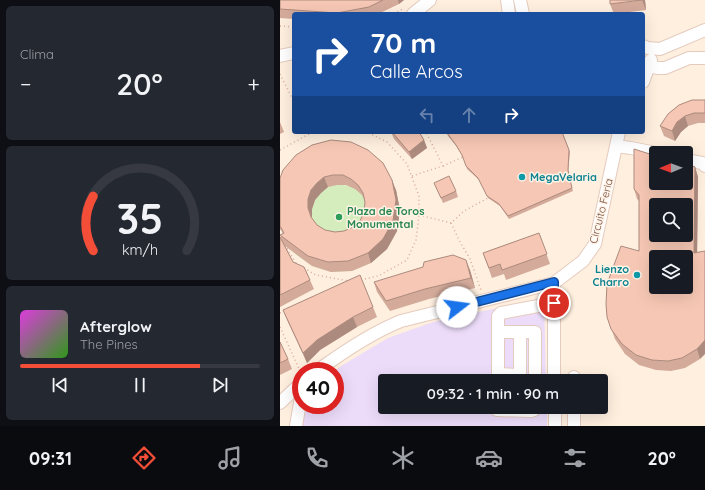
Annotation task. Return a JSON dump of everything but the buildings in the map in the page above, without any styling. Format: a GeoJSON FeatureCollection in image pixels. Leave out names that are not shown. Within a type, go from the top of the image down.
{"type":"FeatureCollection","features":[{"type":"Feature","properties":{"kind":"street"},"geometry":{"type":"LineString","coordinates":[[415,12],[430,0]]}},
{"type":"Feature","properties":{"kind":"street"},"geometry":{"type":"LineString","coordinates":[[507,0],[510,12]]}},
{"type":"Feature","properties":{"kind":"street"},"geometry":{"type":"LineString","coordinates":[[520,0],[522,12]]}},
{"type":"Feature","properties":{"kind":"street"},"geometry":{"type":"LineString","coordinates":[[645,47],[660,49],[705,30]]}},
{"type":"Feature","properties":{"kind":"street"},"geometry":{"type":"LineString","coordinates":[[655,49],[646,64],[657,68],[665,68],[689,58],[705,58]]}},
{"type":"Feature","properties":{"kind":"street"},"geometry":{"type":"LineString","coordinates":[[280,56],[292,53]]}},
{"type":"Feature","properties":{"kind":"street","name":"Circuito Feria"},"geometry":{"type":"LineString","coordinates":[[330,362],[357,344],[401,321],[554,282],[583,261],[595,244],[619,134]]}},
{"type":"Feature","properties":{"kind":"street"},"geometry":{"type":"LineString","coordinates":[[616,146],[649,152]]}},
{"type":"Feature","properties":{"kind":"street"},"geometry":{"type":"LineString","coordinates":[[693,161],[702,163],[705,166]]}},
{"type":"Feature","properties":{"kind":"street"},"geometry":{"type":"LineString","coordinates":[[554,282],[554,374]]}},
{"type":"Feature","properties":{"kind":"street"},"geometry":{"type":"LineString","coordinates":[[498,374],[498,316],[501,313],[554,303]]}},
{"type":"Feature","properties":{"kind":"street"},"geometry":{"type":"LineString","coordinates":[[499,332],[535,332],[535,374]]}},
{"type":"Feature","properties":{"kind":"street"},"geometry":{"type":"LineString","coordinates":[[520,332],[520,374]]}},
{"type":"Feature","properties":{"kind":"street"},"geometry":{"type":"LineString","coordinates":[[280,403],[292,392]]}},
{"type":"Feature","properties":{"kind":"street"},"geometry":{"type":"LineString","coordinates":[[296,426],[298,414]]}},
{"type":"Feature","properties":{"kind":"street"},"geometry":{"type":"LineString","coordinates":[[554,414],[555,426]]}},
{"type":"Feature","properties":{"kind":"street"},"geometry":{"type":"LineString","coordinates":[[574,414],[574,426]]}},
{"type":"Feature","properties":{"kind":"path"},"geometry":{"type":"LineString","coordinates":[[280,26],[292,27]]}},
{"type":"Feature","properties":{"kind":"path"},"geometry":{"type":"LineString","coordinates":[[280,74],[292,98]]}},
{"type":"Feature","properties":{"kind":"path"},"geometry":{"type":"LineString","coordinates":[[280,150],[307,134]]}},
{"type":"Feature","properties":{"kind":"path"},"geometry":{"type":"LineString","coordinates":[[359,280],[378,276],[407,260],[416,240],[419,215],[419,196],[407,164],[387,142],[371,134]]}},
{"type":"Feature","properties":{"kind":"path"},"geometry":{"type":"LineString","coordinates":[[427,134],[443,166]]}},
{"type":"Feature","properties":{"kind":"path"},"geometry":{"type":"LineString","coordinates":[[412,176],[463,158]]}},
{"type":"Feature","properties":{"kind":"path"},"geometry":{"type":"LineString","coordinates":[[451,223],[464,211],[488,198]]}},
{"type":"Feature","properties":{"kind":"path"},"geometry":{"type":"LineString","coordinates":[[419,215],[451,223]]}},
{"type":"Feature","properties":{"kind":"path"},"geometry":{"type":"LineString","coordinates":[[451,223],[470,259],[485,300]]}},
{"type":"Feature","properties":{"kind":"path"},"geometry":{"type":"LineString","coordinates":[[284,244],[296,263],[316,275],[353,282],[346,284]]}},
{"type":"Feature","properties":{"kind":"path"},"geometry":{"type":"LineString","coordinates":[[280,313],[286,310]]}},
{"type":"Feature","properties":{"kind":"path"},"geometry":{"type":"LineString","coordinates":[[280,327],[296,362]]}},
{"type":"Feature","properties":{"kind":"shaded area"},"geometry":{"type":"Polygon","coordinates":[[[544,298],[546,374],[378,374],[378,414],[547,414],[547,426],[302,426],[304,414],[344,414],[344,364],[388,338],[433,322],[544,298]]]}},
{"type":"Feature","properties":{"kind":"green space","name":"Plaza de Toros Monumental"},"geometry":{"type":"Polygon","coordinates":[[[287,180],[396,190],[400,210],[397,231],[387,249],[371,263],[352,271],[331,272],[312,266],[295,254],[284,236],[280,197],[287,180]]]}},
{"type":"Feature","properties":{"kind":"place","name":"MegaVelaria"},"geometry":{"type":"Point","coordinates":[522,177]}},
{"type":"Feature","properties":{"kind":"place","name":"Plaza de Toros Monumental"},"geometry":{"type":"Point","coordinates":[339,217]}},
{"type":"Feature","properties":{"kind":"place","name":"Lienzo Charro"},"geometry":{"type":"Point","coordinates":[637,275]}},
{"type":"Feature","properties":{"kind":"route"},"geometry":{"type":"LineString","coordinates":[[457,307],[554,282],[554,303]]}}]}
